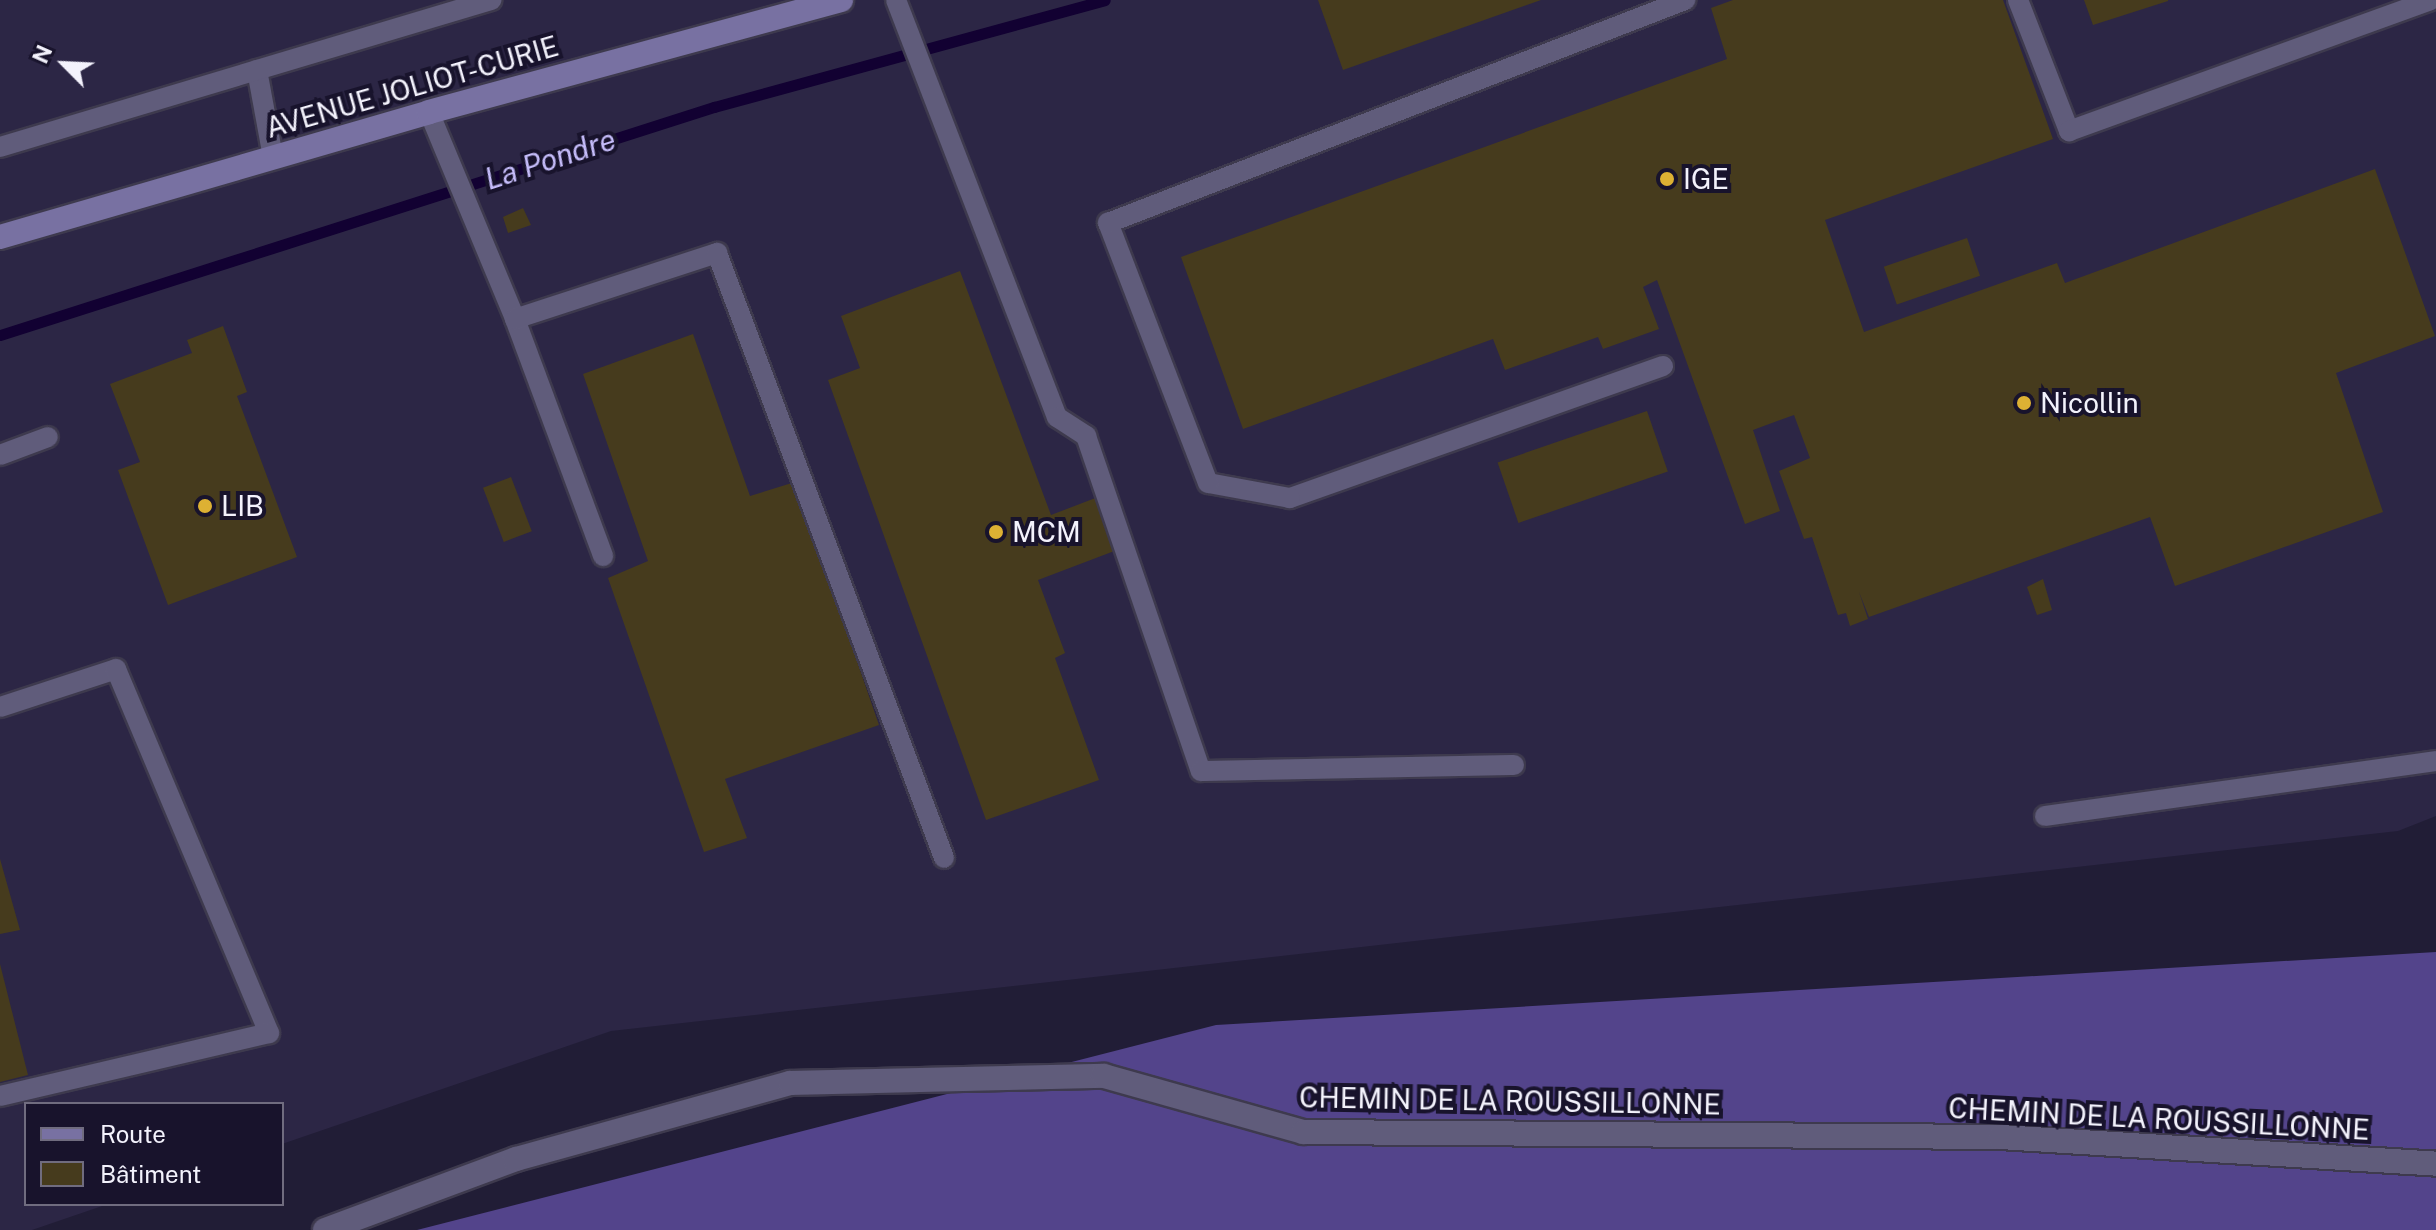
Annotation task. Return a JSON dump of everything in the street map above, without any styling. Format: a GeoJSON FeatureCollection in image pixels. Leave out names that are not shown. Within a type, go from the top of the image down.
{"type":"FeatureCollection","features":[{"type":"Feature","properties":{"kind":"street","name":"AVENUE JOLIOT-CURIE"},"geometry":{"type":"LineString","coordinates":[[0,237],[429,112],[841,0]]}},
{"type":"Feature","properties":{"kind":"street","name":"CHEMIN DE LA ROUSSILLONNE"},"geometry":{"type":"LineString","coordinates":[[325,1230],[516,1159],[790,1083],[1104,1076],[1303,1132],[2000,1137],[2436,1164]]}},
{"type":"Feature","properties":{"kind":"lane"},"geometry":{"type":"LineString","coordinates":[[0,147],[491,0]]}},
{"type":"Feature","properties":{"kind":"lane"},"geometry":{"type":"LineString","coordinates":[[896,0],[1057,417],[1086,436],[1201,771],[1514,765]]}},
{"type":"Feature","properties":{"kind":"lane"},"geometry":{"type":"LineString","coordinates":[[1663,366],[1290,498],[1208,483],[1108,223],[1685,0]]}},
{"type":"Feature","properties":{"kind":"lane"},"geometry":{"type":"LineString","coordinates":[[2018,0],[2069,131],[2430,0]]}},
{"type":"Feature","properties":{"kind":"lane"},"geometry":{"type":"LineString","coordinates":[[257,70],[273,157]]}},
{"type":"Feature","properties":{"kind":"lane"},"geometry":{"type":"LineString","coordinates":[[429,112],[515,319],[603,556]]}},
{"type":"Feature","properties":{"kind":"lane"},"geometry":{"type":"LineString","coordinates":[[515,319],[717,253],[944,858]]}},
{"type":"Feature","properties":{"kind":"lane"},"geometry":{"type":"LineString","coordinates":[[0,455],[48,437]]}},
{"type":"Feature","properties":{"kind":"lane"},"geometry":{"type":"LineString","coordinates":[[0,707],[116,669],[269,1033],[0,1096]]}},
{"type":"Feature","properties":{"kind":"lane"},"geometry":{"type":"LineString","coordinates":[[2045,816],[2436,761]]}},
{"type":"Feature","properties":{"kind":"shaded area"},"geometry":{"type":"Polygon","coordinates":[[[0,0],[2436,0],[2436,816],[2398,831],[611,1031],[284,1143],[284,1102],[24,1102],[24,1206],[102,1206],[32,1230],[0,1230],[0,0]]]}},
{"type":"Feature","properties":{"kind":"shaded area"},"geometry":{"type":"Polygon","coordinates":[[[2436,952],[2436,1230],[417,1230],[1216,1025],[2436,952]]]}},
{"type":"Feature","properties":{"kind":"building"},"geometry":{"type":"Polygon","coordinates":[[[1318,0],[1541,0],[1343,70],[1318,0]]]}},
{"type":"Feature","properties":{"kind":"building"},"geometry":{"type":"Polygon","coordinates":[[[1733,0],[2003,0],[2053,139],[1825,220],[1864,332],[2057,263],[2065,283],[2375,169],[2435,336],[2336,373],[2383,512],[2175,586],[2150,517],[1869,617],[1859,592],[1868,619],[1850,626],[1846,613],[1838,615],[1812,537],[1804,539],[1779,471],[1810,458],[1794,415],[1753,430],[1780,511],[1745,524],[1657,280],[1643,287],[1659,329],[1603,349],[1598,337],[1505,370],[1493,339],[1243,429],[1181,257],[1727,59],[1711,8],[1733,0]]]}},
{"type":"Feature","properties":{"kind":"building"},"geometry":{"type":"Polygon","coordinates":[[[2084,0],[2168,0],[2168,1],[2093,25],[2084,0]]]}},
{"type":"Feature","properties":{"kind":"building"},"geometry":{"type":"Polygon","coordinates":[[[523,208],[531,225],[508,233],[503,217],[523,208]]]}},
{"type":"Feature","properties":{"kind":"building"},"geometry":{"type":"Polygon","coordinates":[[[1967,238],[1980,276],[1897,304],[1884,267],[1967,238]]]}},
{"type":"Feature","properties":{"kind":"building","name":"MCM"},"geometry":{"type":"Polygon","coordinates":[[[960,271],[1051,515],[1098,497],[1117,550],[1038,580],[1065,653],[1055,658],[1099,780],[986,820],[828,380],[860,368],[841,316],[960,271]]]}},
{"type":"Feature","properties":{"kind":"building","name":"LIB"},"geometry":{"type":"Polygon","coordinates":[[[223,326],[247,392],[237,396],[297,557],[168,605],[118,470],[140,462],[110,384],[192,353],[187,340],[223,326]]]}},
{"type":"Feature","properties":{"kind":"building"},"geometry":{"type":"Polygon","coordinates":[[[693,334],[750,496],[795,482],[879,725],[725,779],[747,838],[704,852],[608,578],[648,561],[583,374],[693,334]]]}},
{"type":"Feature","properties":{"kind":"building"},"geometry":{"type":"Polygon","coordinates":[[[1647,411],[1668,472],[1518,523],[1498,462],[1647,411]]]}},
{"type":"Feature","properties":{"kind":"building"},"geometry":{"type":"Polygon","coordinates":[[[511,477],[532,531],[504,542],[483,488],[511,477]]]}},
{"type":"Feature","properties":{"kind":"building"},"geometry":{"type":"Polygon","coordinates":[[[2043,579],[2052,610],[2037,615],[2027,587],[2043,579]]]}},
{"type":"Feature","properties":{"kind":"building"},"geometry":{"type":"Polygon","coordinates":[[[0,859],[20,930],[0,934],[0,859]]]}},
{"type":"Feature","properties":{"kind":"building"},"geometry":{"type":"Polygon","coordinates":[[[0,964],[28,1075],[0,1082],[0,964]]]}},
{"type":"Feature","properties":{"kind":"waterway","name":"La Pondre"},"geometry":{"type":"LineString","coordinates":[[0,335],[714,107],[1105,0]]}},
{"type":"Feature","properties":{"kind":"place","name":"IGE"},"geometry":{"type":"Point","coordinates":[1667,179]}},
{"type":"Feature","properties":{"kind":"place","name":"Nicollin"},"geometry":{"type":"Point","coordinates":[2024,403]}},
{"type":"Feature","properties":{"kind":"place","name":"LIB"},"geometry":{"type":"Point","coordinates":[205,506]}},
{"type":"Feature","properties":{"kind":"place","name":"MCM"},"geometry":{"type":"Point","coordinates":[996,532]}}]}
